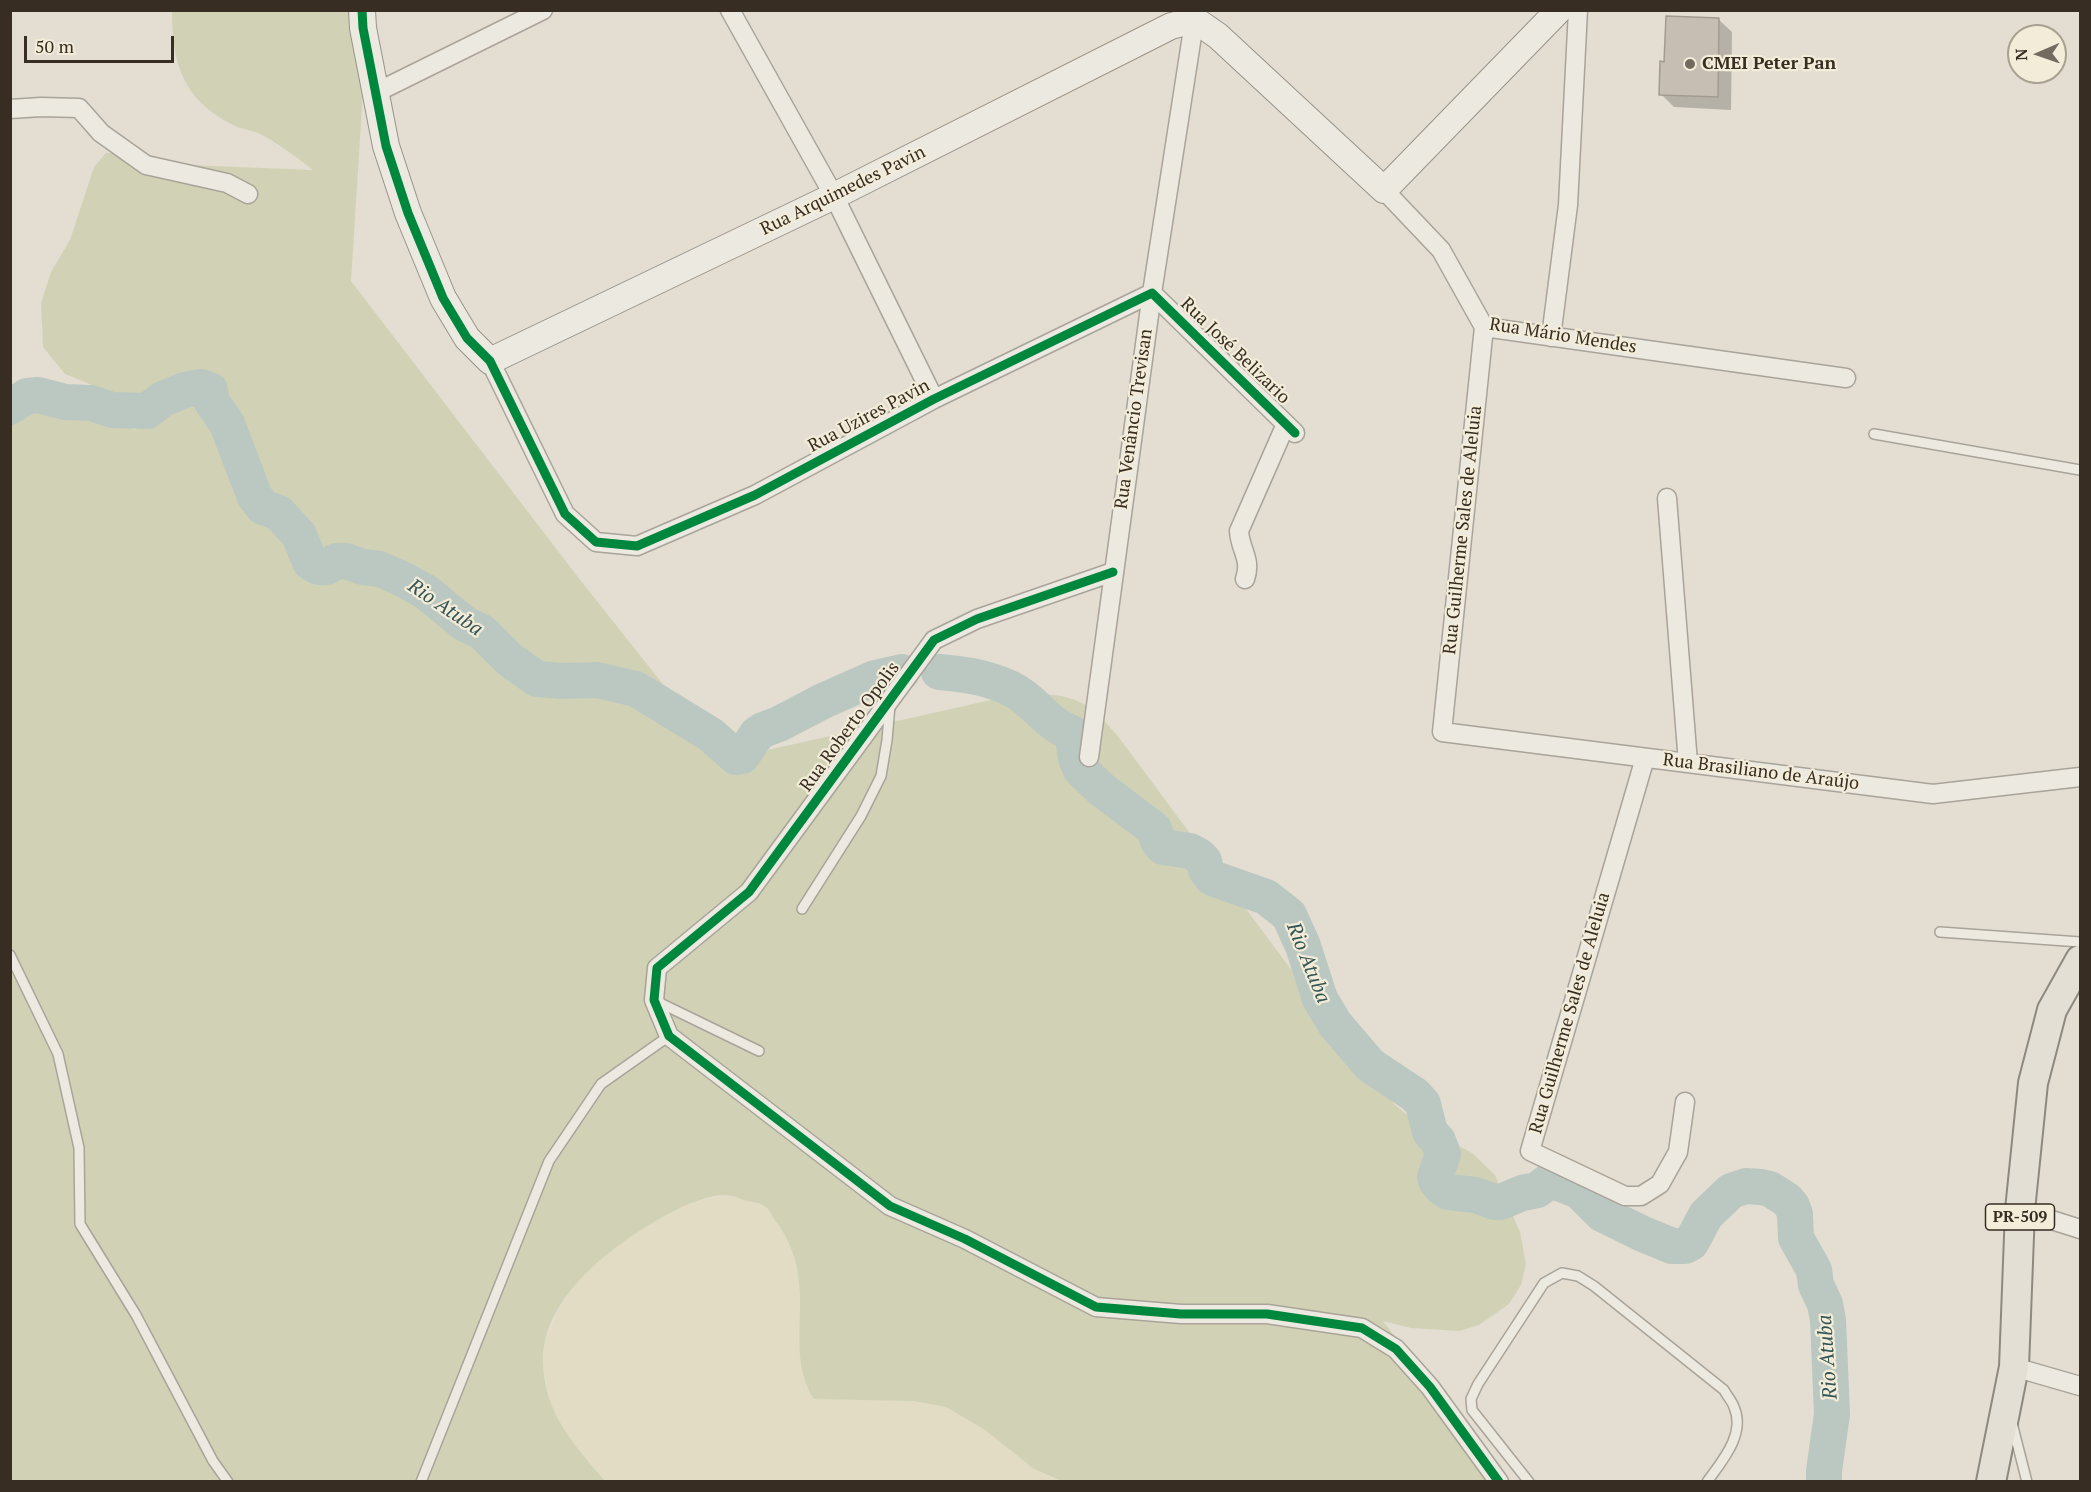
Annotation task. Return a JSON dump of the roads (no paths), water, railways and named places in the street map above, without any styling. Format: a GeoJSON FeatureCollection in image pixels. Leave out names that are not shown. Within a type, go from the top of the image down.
{"type":"FeatureCollection","features":[{"type":"Feature","properties":{"kind":"main road","name":"PR-509"},"geometry":{"type":"LineString","coordinates":[[1991,1482],[2014,1367],[2020,1210],[2033,1083],[2052,1010],[2080,960]]}},
{"type":"Feature","properties":{"kind":"street"},"geometry":{"type":"LineString","coordinates":[[362,10],[363,28],[386,146],[408,213],[443,298],[467,339],[490,361]]}},
{"type":"Feature","properties":{"kind":"street"},"geometry":{"type":"LineString","coordinates":[[375,93],[543,10]]}},
{"type":"Feature","properties":{"kind":"street"},"geometry":{"type":"LineString","coordinates":[[730,10],[834,196],[934,399]]}},
{"type":"Feature","properties":{"kind":"street"},"geometry":{"type":"LineString","coordinates":[[1384,190],[1559,10]]}},
{"type":"Feature","properties":{"kind":"street"},"geometry":{"type":"LineString","coordinates":[[1551,337],[1568,205],[1578,10]]}},
{"type":"Feature","properties":{"kind":"street","name":"Rua Arquimedes Pavin"},"geometry":{"type":"LineString","coordinates":[[490,361],[834,196],[1196,15]]}},
{"type":"Feature","properties":{"kind":"street","name":"Rua Mário Mendes"},"geometry":{"type":"LineString","coordinates":[[1196,15],[1384,190],[1441,250],[1484,327],[1846,378]]}},
{"type":"Feature","properties":{"kind":"street","name":"Rua Venâncio Trevisan"},"geometry":{"type":"LineString","coordinates":[[1089,757],[1152,293],[1196,15]]}},
{"type":"Feature","properties":{"kind":"street"},"geometry":{"type":"LineString","coordinates":[[10,109],[79,108],[101,133],[146,165],[227,183],[248,194]]}},
{"type":"Feature","properties":{"kind":"street","name":"Rua Uzires Pavin"},"geometry":{"type":"LineString","coordinates":[[490,361],[565,514],[596,542],[637,546],[755,495],[934,399],[1152,293]]}},
{"type":"Feature","properties":{"kind":"street","name":"Rua José Belizario"},"geometry":{"type":"LineString","coordinates":[[1152,293],[1291,428],[1239,531],[1248,564],[1245,579]]}},
{"type":"Feature","properties":{"kind":"street","name":"Rua Guilherme Sales de Aleluia"},"geometry":{"type":"LineString","coordinates":[[1442,732],[1484,327]]}},
{"type":"Feature","properties":{"kind":"street"},"geometry":{"type":"LineString","coordinates":[[1667,498],[1688,763]]}},
{"type":"Feature","properties":{"kind":"street","name":"Rua Roberto Opolis"},"geometry":{"type":"LineString","coordinates":[[654,1000],[657,968],[749,892],[934,640],[977,619],[1113,572]]}},
{"type":"Feature","properties":{"kind":"street","name":"Rua Brasiliano de Araújo"},"geometry":{"type":"LineString","coordinates":[[1442,732],[1933,794],[2080,777]]}},
{"type":"Feature","properties":{"kind":"street","name":"Rua Guilherme Sales de Aleluia"},"geometry":{"type":"LineString","coordinates":[[1645,758],[1530,1151],[1625,1196],[1641,1196],[1660,1184],[1678,1152],[1685,1102]]}},
{"type":"Feature","properties":{"kind":"street"},"geometry":{"type":"LineString","coordinates":[[654,1000],[669,1036],[890,1206],[965,1239],[1096,1307],[1181,1314],[1267,1314],[1362,1328],[1396,1349],[1430,1387],[1478,1450],[1499,1482]]}},
{"type":"Feature","properties":{"kind":"street"},"geometry":{"type":"LineString","coordinates":[[2020,1210],[2080,1229]]}},
{"type":"Feature","properties":{"kind":"street"},"geometry":{"type":"LineString","coordinates":[[2014,1367],[2080,1386]]}},
{"type":"Feature","properties":{"kind":"lane"},"geometry":{"type":"LineString","coordinates":[[1874,434],[2080,470]]}},
{"type":"Feature","properties":{"kind":"lane"},"geometry":{"type":"LineString","coordinates":[[802,909],[861,816],[881,776],[890,700]]}},
{"type":"Feature","properties":{"kind":"lane"},"geometry":{"type":"LineString","coordinates":[[1940,932],[2080,942]]}},
{"type":"Feature","properties":{"kind":"lane"},"geometry":{"type":"LineString","coordinates":[[10,955],[58,1054],[79,1148],[80,1224],[136,1316],[213,1461],[228,1482]]}},
{"type":"Feature","properties":{"kind":"lane"},"geometry":{"type":"LineString","coordinates":[[654,1000],[759,1051]]}},
{"type":"Feature","properties":{"kind":"lane"},"geometry":{"type":"LineString","coordinates":[[421,1482],[549,1161],[601,1084],[669,1036]]}},
{"type":"Feature","properties":{"kind":"lane"},"geometry":{"type":"LineString","coordinates":[[1529,1482],[1472,1410],[1471,1399],[1478,1384],[1544,1283],[1562,1273],[1578,1276],[1594,1286],[1724,1390],[1735,1409],[1737,1432],[1728,1453],[1707,1482]]}},
{"type":"Feature","properties":{"kind":"lane"},"geometry":{"type":"LineString","coordinates":[[2006,1405],[2027,1482]]}},
{"type":"Feature","properties":{"kind":"waterway","name":"Rio Atuba"},"geometry":{"type":"LineString","coordinates":[[10,407],[27,396],[38,395],[65,402],[91,403],[112,410],[147,411],[163,399],[185,390],[201,387],[210,390],[212,402],[227,424],[255,497],[263,507],[279,513],[299,535],[310,562],[318,567],[327,567],[336,561],[346,561],[363,567],[380,569],[426,592],[465,624],[482,632],[509,659],[537,679],[597,680],[636,689],[711,735],[736,757],[742,756],[757,734],[763,730],[875,678],[902,672]]}},
{"type":"Feature","properties":{"kind":"waterway","name":"Rio Atuba"},"geometry":{"type":"LineString","coordinates":[[939,672],[972,676],[994,682],[1024,697],[1052,722],[1072,733],[1076,758],[1081,770],[1101,789],[1154,829],[1163,847],[1190,851],[1204,861],[1206,870],[1212,878],[1266,897],[1289,915],[1303,946],[1320,999],[1335,1024],[1370,1065],[1415,1095],[1423,1104],[1430,1132],[1438,1141],[1443,1154],[1435,1177],[1436,1181],[1448,1192],[1475,1195],[1501,1202],[1522,1193],[1537,1190],[1553,1178],[1553,1181],[1579,1191],[1602,1214],[1672,1246],[1685,1246],[1691,1243],[1706,1215],[1731,1191],[1746,1186],[1761,1187],[1770,1189],[1787,1200],[1795,1214],[1796,1238],[1814,1270],[1816,1285],[1825,1304],[1828,1320],[1832,1414],[1824,1482]]}},
{"type":"Feature","properties":{"kind":"place","name":"CMEI Peter Pan"},"geometry":{"type":"Point","coordinates":[1690,64]}}]}
